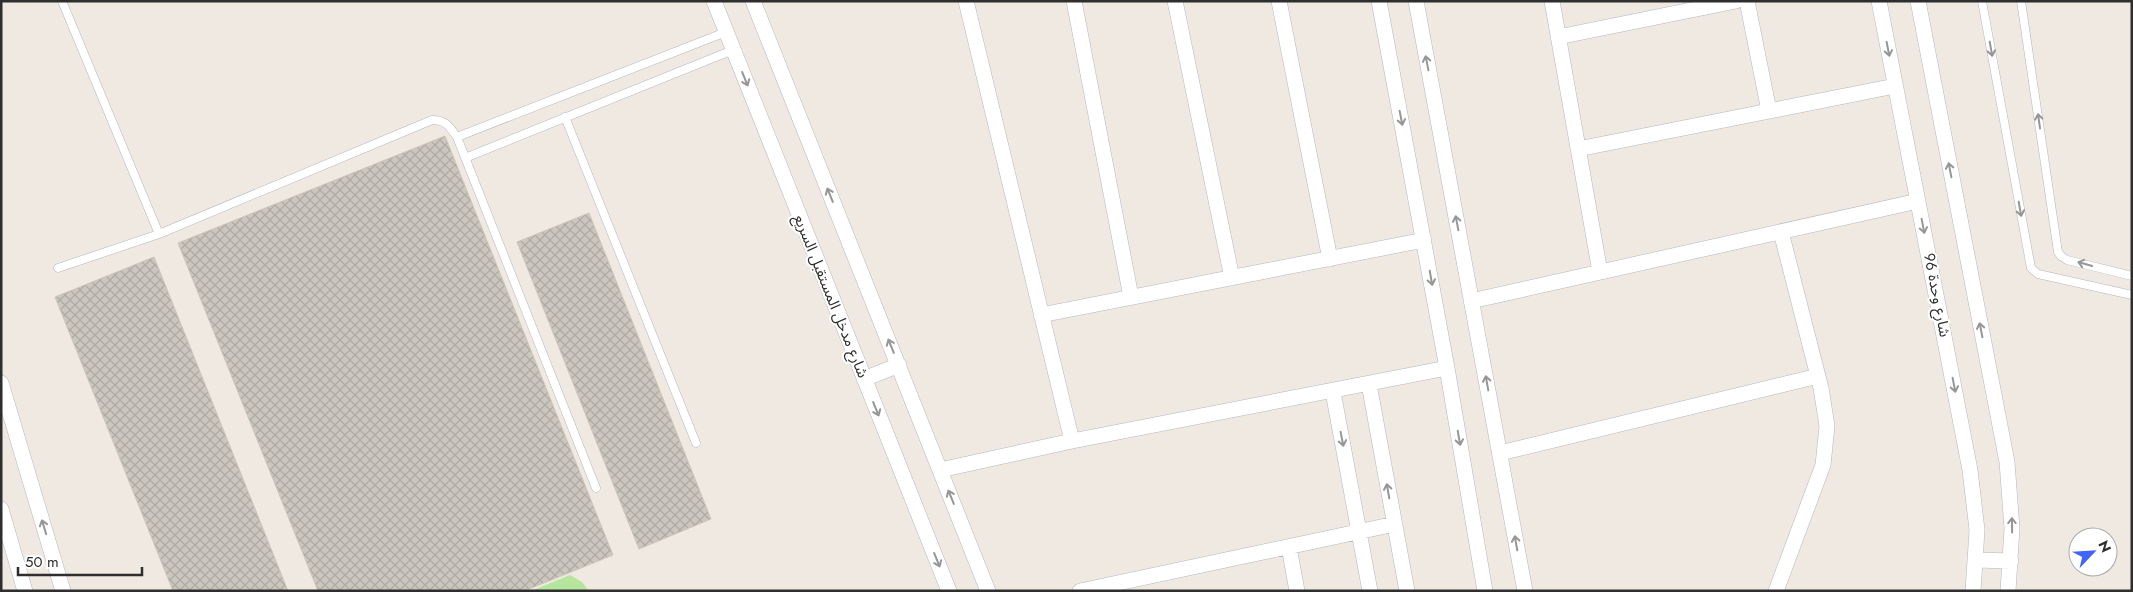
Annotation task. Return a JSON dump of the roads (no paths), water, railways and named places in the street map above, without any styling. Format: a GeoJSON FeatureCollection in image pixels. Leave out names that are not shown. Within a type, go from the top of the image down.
{"type":"FeatureCollection","features":[{"type":"Feature","properties":{"kind":"street","name":"شارع مدخل المستقبل السريع"},"geometry":{"type":"LineString","coordinates":[[714,1],[949,591]]}},
{"type":"Feature","properties":{"kind":"street"},"geometry":{"type":"LineString","coordinates":[[753,1],[988,591]]}},
{"type":"Feature","properties":{"kind":"street"},"geometry":{"type":"LineString","coordinates":[[966,1],[1072,441]]}},
{"type":"Feature","properties":{"kind":"street"},"geometry":{"type":"LineString","coordinates":[[1074,1],[1131,297]]}},
{"type":"Feature","properties":{"kind":"street"},"geometry":{"type":"LineString","coordinates":[[1175,1],[1232,278]]}},
{"type":"Feature","properties":{"kind":"street"},"geometry":{"type":"LineString","coordinates":[[1279,1],[1330,258]]}},
{"type":"Feature","properties":{"kind":"street"},"geometry":{"type":"LineString","coordinates":[[1379,1],[1447,368],[1485,591]]}},
{"type":"Feature","properties":{"kind":"street"},"geometry":{"type":"LineString","coordinates":[[1416,1],[1525,591]]}},
{"type":"Feature","properties":{"kind":"street"},"geometry":{"type":"LineString","coordinates":[[1552,1],[1600,272]]}},
{"type":"Feature","properties":{"kind":"street"},"geometry":{"type":"LineString","coordinates":[[1558,37],[1736,1]]}},
{"type":"Feature","properties":{"kind":"street"},"geometry":{"type":"LineString","coordinates":[[1747,1],[1769,111]]}},
{"type":"Feature","properties":{"kind":"street"},"geometry":{"type":"LineString","coordinates":[[1918,1],[2007,462],[2012,520],[2008,591]]}},
{"type":"Feature","properties":{"kind":"street","name":"شارع وحدة 96"},"geometry":{"type":"LineString","coordinates":[[1882,2],[1896,86],[1970,470],[1977,530],[1973,591]]}},
{"type":"Feature","properties":{"kind":"street"},"geometry":{"type":"LineString","coordinates":[[1578,149],[1896,86]]}},
{"type":"Feature","properties":{"kind":"street"},"geometry":{"type":"LineString","coordinates":[[1471,301],[1918,202]]}},
{"type":"Feature","properties":{"kind":"street"},"geometry":{"type":"LineString","coordinates":[[1776,591],[1823,465],[1827,426],[1826,407],[1781,232]]}},
{"type":"Feature","properties":{"kind":"street"},"geometry":{"type":"LineString","coordinates":[[1041,315],[1424,240]]}},
{"type":"Feature","properties":{"kind":"street"},"geometry":{"type":"LineString","coordinates":[[864,379],[899,365]]}},
{"type":"Feature","properties":{"kind":"street"},"geometry":{"type":"LineString","coordinates":[[940,470],[1072,441],[1333,392],[1447,368]]}},
{"type":"Feature","properties":{"kind":"street"},"geometry":{"type":"LineString","coordinates":[[1500,453],[1818,376]]}},
{"type":"Feature","properties":{"kind":"street"},"geometry":{"type":"LineString","coordinates":[[1,383],[63,591]]}},
{"type":"Feature","properties":{"kind":"street"},"geometry":{"type":"LineString","coordinates":[[1369,384],[1407,591]]}},
{"type":"Feature","properties":{"kind":"street"},"geometry":{"type":"LineString","coordinates":[[1333,392],[1370,591]]}},
{"type":"Feature","properties":{"kind":"street"},"geometry":{"type":"LineString","coordinates":[[1,510],[25,591]]}},
{"type":"Feature","properties":{"kind":"street"},"geometry":{"type":"LineString","coordinates":[[1080,591],[1117,587],[1289,546],[1394,524]]}},
{"type":"Feature","properties":{"kind":"street"},"geometry":{"type":"LineString","coordinates":[[1289,546],[1297,591]]}},
{"type":"Feature","properties":{"kind":"street"},"geometry":{"type":"LineString","coordinates":[[1976,560],[2011,561]]}},
{"type":"Feature","properties":{"kind":"lane"},"geometry":{"type":"LineString","coordinates":[[62,1],[159,234]]}},
{"type":"Feature","properties":{"kind":"lane"},"geometry":{"type":"LineString","coordinates":[[1982,1],[2031,268],[2038,274],[2132,295]]}},
{"type":"Feature","properties":{"kind":"lane"},"geometry":{"type":"LineString","coordinates":[[2021,1],[2058,252],[2067,260],[2132,276]]}},
{"type":"Feature","properties":{"kind":"lane"},"geometry":{"type":"LineString","coordinates":[[457,137],[726,32]]}},
{"type":"Feature","properties":{"kind":"lane"},"geometry":{"type":"LineString","coordinates":[[465,158],[733,50]]}},
{"type":"Feature","properties":{"kind":"lane"},"geometry":{"type":"LineString","coordinates":[[565,117],[696,443]]}},
{"type":"Feature","properties":{"kind":"lane"},"geometry":{"type":"LineString","coordinates":[[58,268],[159,234],[432,120],[441,120],[448,124],[457,137],[596,488]]}}]}
